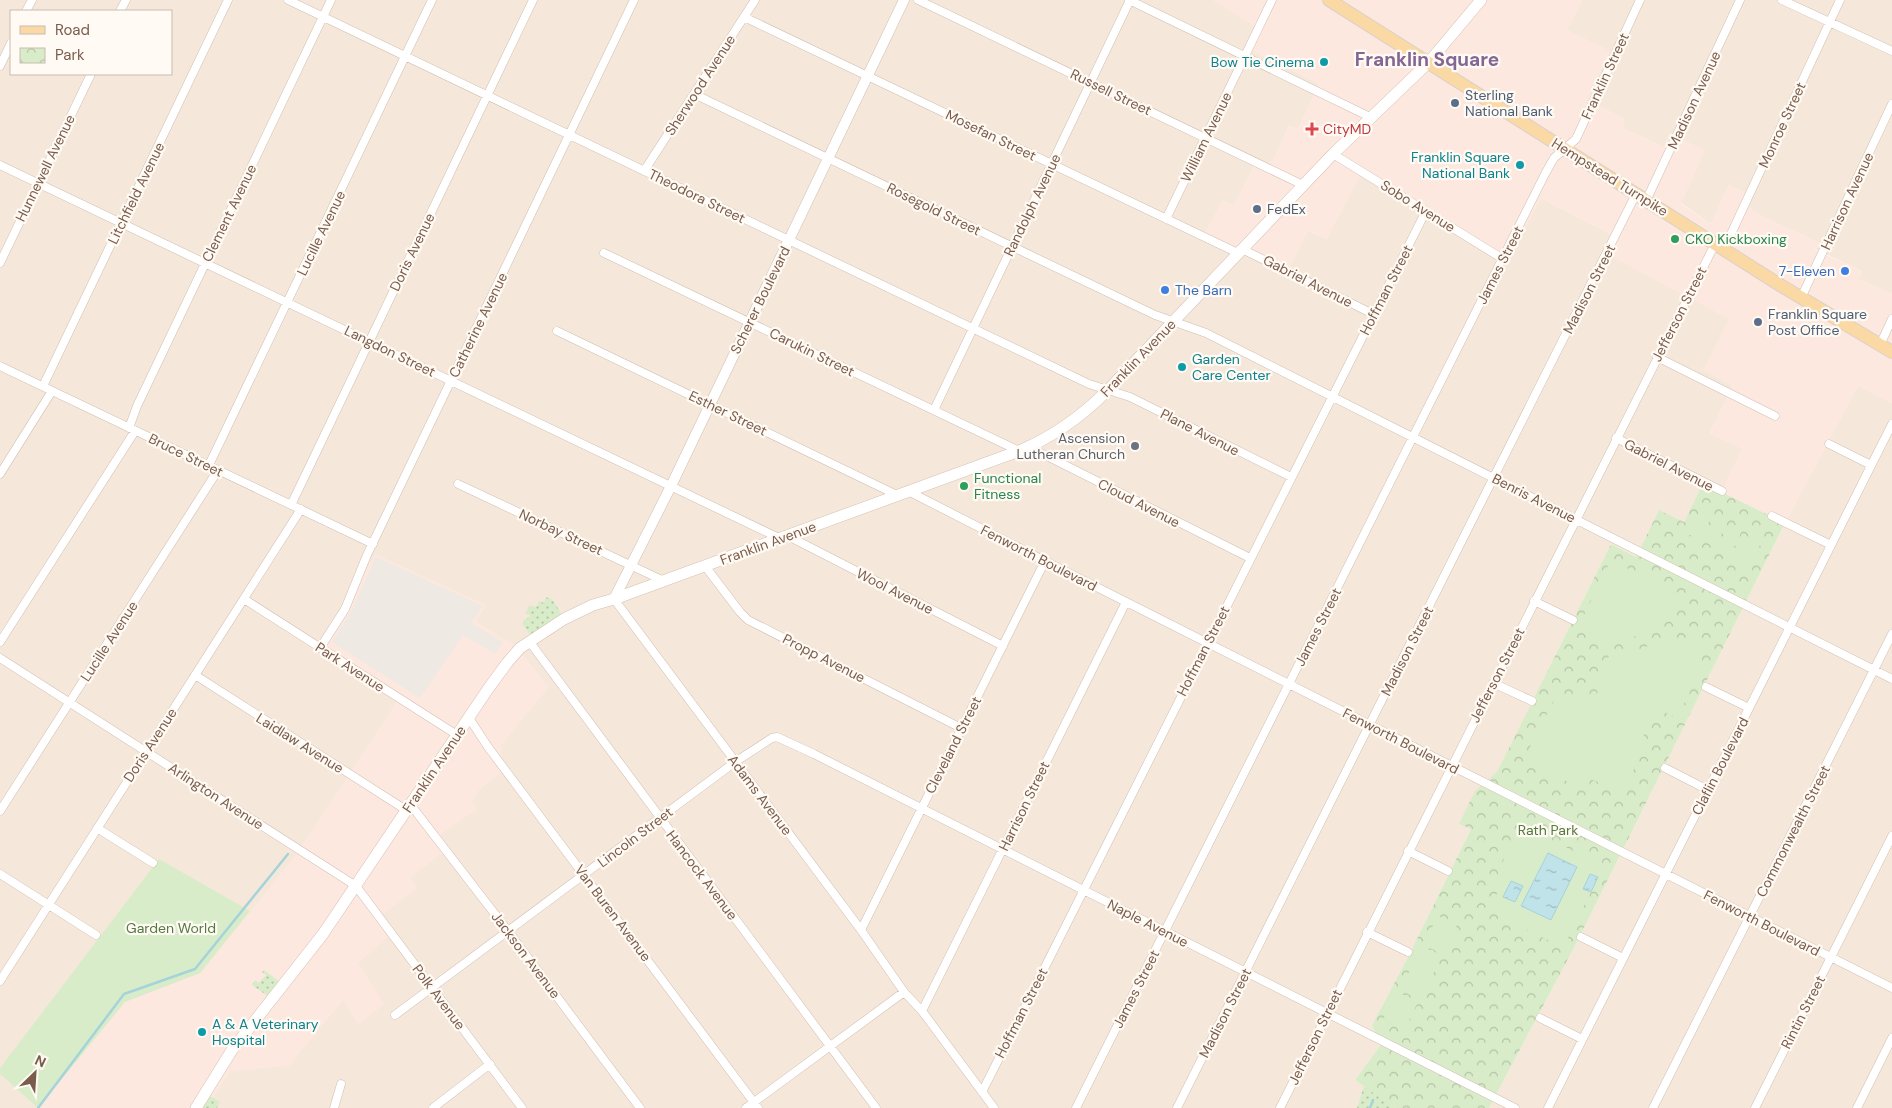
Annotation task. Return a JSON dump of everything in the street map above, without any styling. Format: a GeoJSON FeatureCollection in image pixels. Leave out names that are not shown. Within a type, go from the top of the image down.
{"type":"FeatureCollection","features":[{"type":"Feature","properties":{"kind":"main road","name":"Hempstead Turnpike"},"geometry":{"type":"LineString","coordinates":[[1329,0],[1800,298],[1892,352]]}},
{"type":"Feature","properties":{"kind":"main road","name":"Franklin Avenue"},"geometry":{"type":"LineString","coordinates":[[196,1108],[232,1050],[308,956],[457,735],[507,663],[520,648],[564,619],[593,606],[905,494],[1024,449],[1072,422],[1108,390],[1370,116],[1429,62],[1481,0]]}},
{"type":"Feature","properties":{"kind":"street","name":"Litchfield Avenue"},"geometry":{"type":"LineString","coordinates":[[43,386],[228,0]]}},
{"type":"Feature","properties":{"kind":"street","name":"Theodora Street"},"geometry":{"type":"LineString","coordinates":[[288,0],[973,329],[1089,384],[1108,390]]}},
{"type":"Feature","properties":{"kind":"street","name":"Clement Avenue"},"geometry":{"type":"LineString","coordinates":[[0,642],[132,429],[137,406],[331,0]]}},
{"type":"Feature","properties":{"kind":"street","name":"Lucille Avenue"},"geometry":{"type":"LineString","coordinates":[[208,465],[432,0]]}},
{"type":"Feature","properties":{"kind":"street","name":"Doris Avenue"},"geometry":{"type":"LineString","coordinates":[[291,505],[533,0]]}},
{"type":"Feature","properties":{"kind":"street","name":"Catherine Avenue"},"geometry":{"type":"LineString","coordinates":[[320,648],[345,609],[373,544],[634,0]]}},
{"type":"Feature","properties":{"kind":"street","name":"Sherwood Avenue"},"geometry":{"type":"LineString","coordinates":[[644,171],[755,0]]}},
{"type":"Feature","properties":{"kind":"street","name":"Scherer Boulevard"},"geometry":{"type":"LineString","coordinates":[[614,600],[671,486],[904,0]]}},
{"type":"Feature","properties":{"kind":"street","name":"Russell Street"},"geometry":{"type":"LineString","coordinates":[[918,0],[1303,185]]}},
{"type":"Feature","properties":{"kind":"street","name":"Randolph Avenue"},"geometry":{"type":"LineString","coordinates":[[934,410],[1130,0]]}},
{"type":"Feature","properties":{"kind":"street"},"geometry":{"type":"LineString","coordinates":[[1130,0],[1370,116]]}},
{"type":"Feature","properties":{"kind":"street","name":"William Avenue"},"geometry":{"type":"LineString","coordinates":[[1166,219],[1272,0]]}},
{"type":"Feature","properties":{"kind":"street","name":"Franklin Street"},"geometry":{"type":"LineString","coordinates":[[1564,149],[1576,139],[1640,0]]}},
{"type":"Feature","properties":{"kind":"street","name":"Madison Avenue"},"geometry":{"type":"LineString","coordinates":[[1641,197],[1740,0]]}},
{"type":"Feature","properties":{"kind":"street"},"geometry":{"type":"LineString","coordinates":[[1782,0],[1892,51]]}},
{"type":"Feature","properties":{"kind":"street","name":"Monroe Street"},"geometry":{"type":"LineString","coordinates":[[1720,246],[1840,0]]}},
{"type":"Feature","properties":{"kind":"street","name":"Mosefan Street"},"geometry":{"type":"LineString","coordinates":[[744,17],[1166,219],[1240,251]]}},
{"type":"Feature","properties":{"kind":"street"},"geometry":{"type":"LineString","coordinates":[[1,63],[10,45]]}},
{"type":"Feature","properties":{"kind":"street","name":"Hunnewell Avenue"},"geometry":{"type":"LineString","coordinates":[[0,263],[90,75]]}},
{"type":"Feature","properties":{"kind":"street","name":"Rosegold Street"},"geometry":{"type":"LineString","coordinates":[[694,94],[1155,315],[1174,321]]}},
{"type":"Feature","properties":{"kind":"street","name":"Harrison Avenue"},"geometry":{"type":"LineString","coordinates":[[1800,298],[1892,104]]}},
{"type":"Feature","properties":{"kind":"street","name":"James Street"},"geometry":{"type":"LineString","coordinates":[[1076,1108],[1554,158],[1564,149]]}},
{"type":"Feature","properties":{"kind":"street","name":"Sobo Avenue"},"geometry":{"type":"LineString","coordinates":[[1333,154],[1503,259]]}},
{"type":"Feature","properties":{"kind":"street","name":"Langdon Street"},"geometry":{"type":"LineString","coordinates":[[0,165],[671,486],[784,537]]}},
{"type":"Feature","properties":{"kind":"street","name":"Madison Street"},"geometry":{"type":"LineString","coordinates":[[1177,1108],[1494,478],[1641,197]]}},
{"type":"Feature","properties":{"kind":"street","name":"Hoffman Street"},"geometry":{"type":"LineString","coordinates":[[982,1092],[1426,211]]}},
{"type":"Feature","properties":{"kind":"street","name":"Jefferson Street"},"geometry":{"type":"LineString","coordinates":[[1280,1108],[1657,357],[1720,246]]}},
{"type":"Feature","properties":{"kind":"street","name":"Gabriel Avenue"},"geometry":{"type":"LineString","coordinates":[[1240,251],[1373,314]]}},
{"type":"Feature","properties":{"kind":"street","name":"Carukin Street"},"geometry":{"type":"LineString","coordinates":[[604,253],[934,410],[1024,449]]}},
{"type":"Feature","properties":{"kind":"street"},"geometry":{"type":"LineString","coordinates":[[1880,345],[1892,319]]}},
{"type":"Feature","properties":{"kind":"street","name":"Benris Avenue"},"geometry":{"type":"LineString","coordinates":[[1174,321],[1206,333],[1892,679]]}},
{"type":"Feature","properties":{"kind":"street","name":"Esther Street"},"geometry":{"type":"LineString","coordinates":[[557,331],[905,494]]}},
{"type":"Feature","properties":{"kind":"street"},"geometry":{"type":"LineString","coordinates":[[1657,357],[1776,416]]}},
{"type":"Feature","properties":{"kind":"street","name":"Bruce Street"},"geometry":{"type":"LineString","coordinates":[[0,366],[373,544]]}},
{"type":"Feature","properties":{"kind":"street","name":"Plane Avenue"},"geometry":{"type":"LineString","coordinates":[[1108,390],[1130,397],[1291,477]]}},
{"type":"Feature","properties":{"kind":"street"},"geometry":{"type":"LineString","coordinates":[[0,474],[52,391]]}},
{"type":"Feature","properties":{"kind":"street","name":"Claflin Boulevard"},"geometry":{"type":"LineString","coordinates":[[1548,1108],[1892,424]]}},
{"type":"Feature","properties":{"kind":"street","name":"Gabriel Avenue"},"geometry":{"type":"LineString","coordinates":[[1616,438],[1722,491]]}},
{"type":"Feature","properties":{"kind":"street"},"geometry":{"type":"LineString","coordinates":[[1829,444],[1871,465]]}},
{"type":"Feature","properties":{"kind":"street","name":"Cloud Avenue"},"geometry":{"type":"LineString","coordinates":[[1024,449],[1250,558]]}},
{"type":"Feature","properties":{"kind":"street","name":"Lucille Avenue"},"geometry":{"type":"LineString","coordinates":[[0,811],[218,470]]}},
{"type":"Feature","properties":{"kind":"street","name":"Norbay Street"},"geometry":{"type":"LineString","coordinates":[[458,484],[664,581]]}},
{"type":"Feature","properties":{"kind":"street","name":"Fenworth Boulevard"},"geometry":{"type":"LineString","coordinates":[[905,494],[1208,643],[1892,988]]}},
{"type":"Feature","properties":{"kind":"street","name":"Doris Avenue"},"geometry":{"type":"LineString","coordinates":[[0,980],[301,509]]}},
{"type":"Feature","properties":{"kind":"street"},"geometry":{"type":"LineString","coordinates":[[1772,516],[1831,545]]}},
{"type":"Feature","properties":{"kind":"street","name":"Wool Avenue"},"geometry":{"type":"LineString","coordinates":[[784,537],[1003,646]]}},
{"type":"Feature","properties":{"kind":"street","name":"Cleveland Street"},"geometry":{"type":"LineString","coordinates":[[861,930],[1045,562]]}},
{"type":"Feature","properties":{"kind":"street","name":"Propp Avenue"},"geometry":{"type":"LineString","coordinates":[[705,566],[748,620],[962,728]]}},
{"type":"Feature","properties":{"kind":"street","name":"Park Avenue"},"geometry":{"type":"LineString","coordinates":[[244,599],[457,735]]}},
{"type":"Feature","properties":{"kind":"street","name":"Adams Avenue"},"geometry":{"type":"LineString","coordinates":[[614,600],[861,930],[904,992],[922,1011]]}},
{"type":"Feature","properties":{"kind":"street"},"geometry":{"type":"LineString","coordinates":[[1534,601],[1573,620]]}},
{"type":"Feature","properties":{"kind":"street","name":"Harrison Street"},"geometry":{"type":"LineString","coordinates":[[922,1011],[1126,602]]}},
{"type":"Feature","properties":{"kind":"street","name":"Commonwealth Street"},"geometry":{"type":"LineString","coordinates":[[1653,1108],[1892,634]]}},
{"type":"Feature","properties":{"kind":"street","name":"Hancock Avenue"},"geometry":{"type":"LineString","coordinates":[[529,641],[876,1108]]}},
{"type":"Feature","properties":{"kind":"street","name":"Arlington Avenue"},"geometry":{"type":"LineString","coordinates":[[0,658],[356,886]]}},
{"type":"Feature","properties":{"kind":"street","name":"Laidlaw Avenue"},"geometry":{"type":"LineString","coordinates":[[195,675],[408,807]]}},
{"type":"Feature","properties":{"kind":"street"},"geometry":{"type":"LineString","coordinates":[[1494,682],[1532,701]]}},
{"type":"Feature","properties":{"kind":"street"},"geometry":{"type":"LineString","coordinates":[[1706,687],[1749,708]]}},
{"type":"Feature","properties":{"kind":"street","name":"Van Buren Avenue"},"geometry":{"type":"LineString","coordinates":[[469,718],[488,747],[756,1105]]}},
{"type":"Feature","properties":{"kind":"street","name":"Lincoln Street"},"geometry":{"type":"LineString","coordinates":[[395,1015],[735,762],[772,738],[780,739]]}},
{"type":"Feature","properties":{"kind":"street","name":"Naple Avenue"},"geometry":{"type":"LineString","coordinates":[[780,739],[1516,1108]]}},
{"type":"Feature","properties":{"kind":"street"},"geometry":{"type":"LineString","coordinates":[[1665,768],[1708,790]]}},
{"type":"Feature","properties":{"kind":"street","name":"Jackson Avenue"},"geometry":{"type":"LineString","coordinates":[[408,807],[508,931],[640,1108]]}},
{"type":"Feature","properties":{"kind":"street"},"geometry":{"type":"LineString","coordinates":[[97,828],[153,863]]}},
{"type":"Feature","properties":{"kind":"street","name":"Rintin Street"},"geometry":{"type":"LineString","coordinates":[[1755,1108],[1892,836]]}},
{"type":"Feature","properties":{"kind":"street"},"geometry":{"type":"LineString","coordinates":[[1408,851],[1448,871]]}},
{"type":"Feature","properties":{"kind":"street"},"geometry":{"type":"LineString","coordinates":[[0,874],[96,935]]}},
{"type":"Feature","properties":{"kind":"street","name":"Polk Avenue"},"geometry":{"type":"LineString","coordinates":[[356,886],[522,1108]]}},
{"type":"Feature","properties":{"kind":"street"},"geometry":{"type":"LineString","coordinates":[[1367,932],[1408,952]]}},
{"type":"Feature","properties":{"kind":"street"},"geometry":{"type":"LineString","coordinates":[[1581,937],[1623,958]]}},
{"type":"Feature","properties":{"kind":"street"},"geometry":{"type":"LineString","coordinates":[[746,1108],[756,1105],[829,1046],[904,992]]}},
{"type":"Feature","properties":{"kind":"street"},"geometry":{"type":"LineString","coordinates":[[922,1011],[994,1108]]}},
{"type":"Feature","properties":{"kind":"street"},"geometry":{"type":"LineString","coordinates":[[1540,1018],[1582,1039]]}},
{"type":"Feature","properties":{"kind":"street"},"geometry":{"type":"LineString","coordinates":[[1857,1108],[1892,1038]]}},
{"type":"Feature","properties":{"kind":"street"},"geometry":{"type":"LineString","coordinates":[[433,1108],[490,1064]]}},
{"type":"Feature","properties":{"kind":"street"},"geometry":{"type":"LineString","coordinates":[[334,1108],[341,1084]]}},
{"type":"Feature","properties":{"kind":"shaded area"},"geometry":{"type":"Polygon","coordinates":[[[0,0],[1214,0],[1262,30],[1253,51],[1320,84],[1298,129],[1289,126],[1273,161],[1254,166],[1234,206],[1223,201],[1203,237],[1308,231],[1327,239],[1356,168],[1535,195],[1616,237],[1608,254],[1730,319],[1704,370],[1733,386],[1710,433],[1743,449],[1721,492],[1703,483],[1684,522],[1659,511],[1636,557],[1611,544],[1497,773],[1475,791],[1471,829],[1372,1025],[1380,1046],[1355,1080],[1395,1108],[0,1108],[0,0]]]}},
{"type":"Feature","properties":{"kind":"shaded area"},"geometry":{"type":"Polygon","coordinates":[[[1214,0],[1582,0],[1567,30],[1610,51],[1587,101],[1625,119],[1622,128],[1664,147],[1670,134],[1705,150],[1681,204],[1711,224],[1729,185],[1743,192],[1753,212],[1819,243],[1815,250],[1862,271],[1859,279],[1892,294],[1892,403],[1858,386],[1785,523],[1721,492],[1742,449],[1710,433],[1733,386],[1704,370],[1729,319],[1607,254],[1616,237],[1541,198],[1506,265],[1360,176],[1327,239],[1308,231],[1288,271],[1245,249],[1239,254],[1203,238],[1222,201],[1234,206],[1254,166],[1273,161],[1289,126],[1298,129],[1320,84],[1252,51],[1261,30],[1214,0]]]}},
{"type":"Feature","properties":{"kind":"shaded area"},"geometry":{"type":"Polygon","coordinates":[[[1582,0],[1892,0],[1892,294],[1858,279],[1862,271],[1815,249],[1819,243],[1753,212],[1743,192],[1729,185],[1711,224],[1681,203],[1685,141],[1670,134],[1664,147],[1622,128],[1625,119],[1587,101],[1567,30],[1582,0]]]}},
{"type":"Feature","properties":{"kind":"shaded area"},"geometry":{"type":"Polygon","coordinates":[[[1858,385],[1892,403],[1892,1108],[1489,1108],[1577,942],[1785,523],[1858,385]]]}},
{"type":"Feature","properties":{"kind":"shaded area"},"geometry":{"type":"Polygon","coordinates":[[[375,554],[486,605],[476,622],[514,645],[549,687],[501,745],[502,772],[479,790],[472,802],[477,809],[441,834],[443,852],[410,878],[418,888],[379,917],[391,934],[358,963],[384,1004],[358,1024],[343,1000],[289,1066],[230,1071],[207,1108],[38,1108],[125,1002],[201,973],[295,856],[398,700],[325,647],[375,554]]]}},
{"type":"Feature","properties":{"kind":"shaded area"},"geometry":{"type":"Polygon","coordinates":[[[376,557],[483,606],[471,623],[503,642],[495,654],[463,635],[420,698],[332,642],[352,610],[376,557]]]}},
{"type":"Feature","properties":{"kind":"green space","name":"Rath Park"},"geometry":{"type":"Polygon","coordinates":[[[1703,483],[1785,523],[1577,942],[1489,1108],[1395,1108],[1355,1080],[1380,1046],[1372,1025],[1471,829],[1459,824],[1475,791],[1497,772],[1611,544],[1636,557],[1659,510],[1684,522],[1703,483]]]}},
{"type":"Feature","properties":{"kind":"green space"},"geometry":{"type":"Polygon","coordinates":[[[1701,508],[1713,514],[1700,540],[1688,534],[1701,508]]]}},
{"type":"Feature","properties":{"kind":"green space"},"geometry":{"type":"Polygon","coordinates":[[[1716,515],[1728,521],[1715,547],[1703,541],[1716,515]]]}},
{"type":"Feature","properties":{"kind":"green space"},"geometry":{"type":"Polygon","coordinates":[[[1730,523],[1743,529],[1730,555],[1718,549],[1730,523]]]}},
{"type":"Feature","properties":{"kind":"green space"},"geometry":{"type":"Polygon","coordinates":[[[1750,533],[1763,539],[1750,565],[1738,559],[1750,533]]]}},
{"type":"Feature","properties":{"kind":"green space"},"geometry":{"type":"Polygon","coordinates":[[[1616,563],[1679,593],[1680,601],[1665,620],[1655,628],[1638,636],[1621,639],[1594,638],[1581,621],[1609,564],[1616,563]]]}},
{"type":"Feature","properties":{"kind":"green space"},"geometry":{"type":"Polygon","coordinates":[[[546,597],[553,600],[564,619],[533,638],[523,625],[524,620],[530,617],[530,615],[525,614],[530,605],[536,607],[539,601],[544,603],[546,597]]]}},
{"type":"Feature","properties":{"kind":"green space"},"geometry":{"type":"Polygon","coordinates":[[[1664,639],[1702,643],[1699,673],[1679,714],[1672,716],[1653,706],[1627,791],[1589,779],[1580,789],[1525,757],[1558,693],[1583,699],[1593,707],[1611,649],[1630,654],[1664,639]]]}},
{"type":"Feature","properties":{"kind":"green space"},"geometry":{"type":"Polygon","coordinates":[[[1521,825],[1604,866],[1566,942],[1556,937],[1553,943],[1489,910],[1506,875],[1498,871],[1521,825]]]}},
{"type":"Feature","properties":{"kind":"green space","name":"Garden World"},"geometry":{"type":"Polygon","coordinates":[[[159,859],[250,911],[200,973],[125,1002],[38,1108],[0,1074],[0,1068],[159,859]]]}},
{"type":"Feature","properties":{"kind":"green space"},"geometry":{"type":"Polygon","coordinates":[[[1438,916],[1457,925],[1443,954],[1423,945],[1438,916]]]}},
{"type":"Feature","properties":{"kind":"green space"},"geometry":{"type":"Polygon","coordinates":[[[1422,946],[1442,956],[1420,1000],[1400,990],[1422,946]]]}},
{"type":"Feature","properties":{"kind":"green space"},"geometry":{"type":"Polygon","coordinates":[[[264,970],[284,985],[272,999],[252,985],[255,980],[259,983],[266,975],[262,972],[264,970]]]}},
{"type":"Feature","properties":{"kind":"green space"},"geometry":{"type":"Polygon","coordinates":[[[1397,992],[1418,1002],[1404,1031],[1383,1020],[1397,992]]]}},
{"type":"Feature","properties":{"kind":"green space"},"geometry":{"type":"Polygon","coordinates":[[[1364,1086],[1395,1108],[1357,1108],[1364,1086]]]}},
{"type":"Feature","properties":{"kind":"green space"},"geometry":{"type":"Polygon","coordinates":[[[205,1093],[220,1102],[217,1108],[196,1108],[205,1093]]]}},
{"type":"Feature","properties":{"kind":"water"},"geometry":{"type":"Polygon","coordinates":[[[1548,853],[1577,867],[1551,920],[1521,906],[1548,853]]]}},
{"type":"Feature","properties":{"kind":"water"},"geometry":{"type":"Polygon","coordinates":[[[1590,874],[1598,877],[1591,892],[1583,889],[1590,874]]]}},
{"type":"Feature","properties":{"kind":"water"},"geometry":{"type":"Polygon","coordinates":[[[1511,881],[1523,886],[1515,902],[1503,897],[1511,881]]]}},
{"type":"Feature","properties":{"kind":"waterway"},"geometry":{"type":"LineString","coordinates":[[38,1108],[124,994],[195,969],[288,854]]}},
{"type":"Feature","properties":{"kind":"waterway"},"geometry":{"type":"LineString","coordinates":[[1370,1108],[1373,1100]]}},
{"type":"Feature","properties":{"kind":"place","name":"Bow Tie Cinema"},"geometry":{"type":"Point","coordinates":[1324,62]}},
{"type":"Feature","properties":{"kind":"place","name":"Sterling National Bank"},"geometry":{"type":"Point","coordinates":[1455,103]}},
{"type":"Feature","properties":{"kind":"place","name":"CityMD"},"geometry":{"type":"Point","coordinates":[1312,129]}},
{"type":"Feature","properties":{"kind":"place","name":"Franklin Square National Bank"},"geometry":{"type":"Point","coordinates":[1520,165]}},
{"type":"Feature","properties":{"kind":"place","name":"FedEx"},"geometry":{"type":"Point","coordinates":[1257,209]}},
{"type":"Feature","properties":{"kind":"place","name":"CKO Kickboxing"},"geometry":{"type":"Point","coordinates":[1675,239]}},
{"type":"Feature","properties":{"kind":"place","name":"7-Eleven"},"geometry":{"type":"Point","coordinates":[1845,271]}},
{"type":"Feature","properties":{"kind":"place","name":"The Barn"},"geometry":{"type":"Point","coordinates":[1165,290]}},
{"type":"Feature","properties":{"kind":"place","name":"Franklin Square Post Office"},"geometry":{"type":"Point","coordinates":[1758,322]}},
{"type":"Feature","properties":{"kind":"place","name":"Garden Care Center"},"geometry":{"type":"Point","coordinates":[1182,367]}},
{"type":"Feature","properties":{"kind":"place","name":"Ascension Lutheran Church"},"geometry":{"type":"Point","coordinates":[1135,446]}},
{"type":"Feature","properties":{"kind":"place","name":"Functional Fitness"},"geometry":{"type":"Point","coordinates":[964,486]}},
{"type":"Feature","properties":{"kind":"place","name":"A & A Veterinary Hospital"},"geometry":{"type":"Point","coordinates":[202,1032]}},
{"type":"Feature","properties":{"kind":"district","name":"Franklin Square"},"geometry":{"type":"Point","coordinates":[1427,59]}}]}
